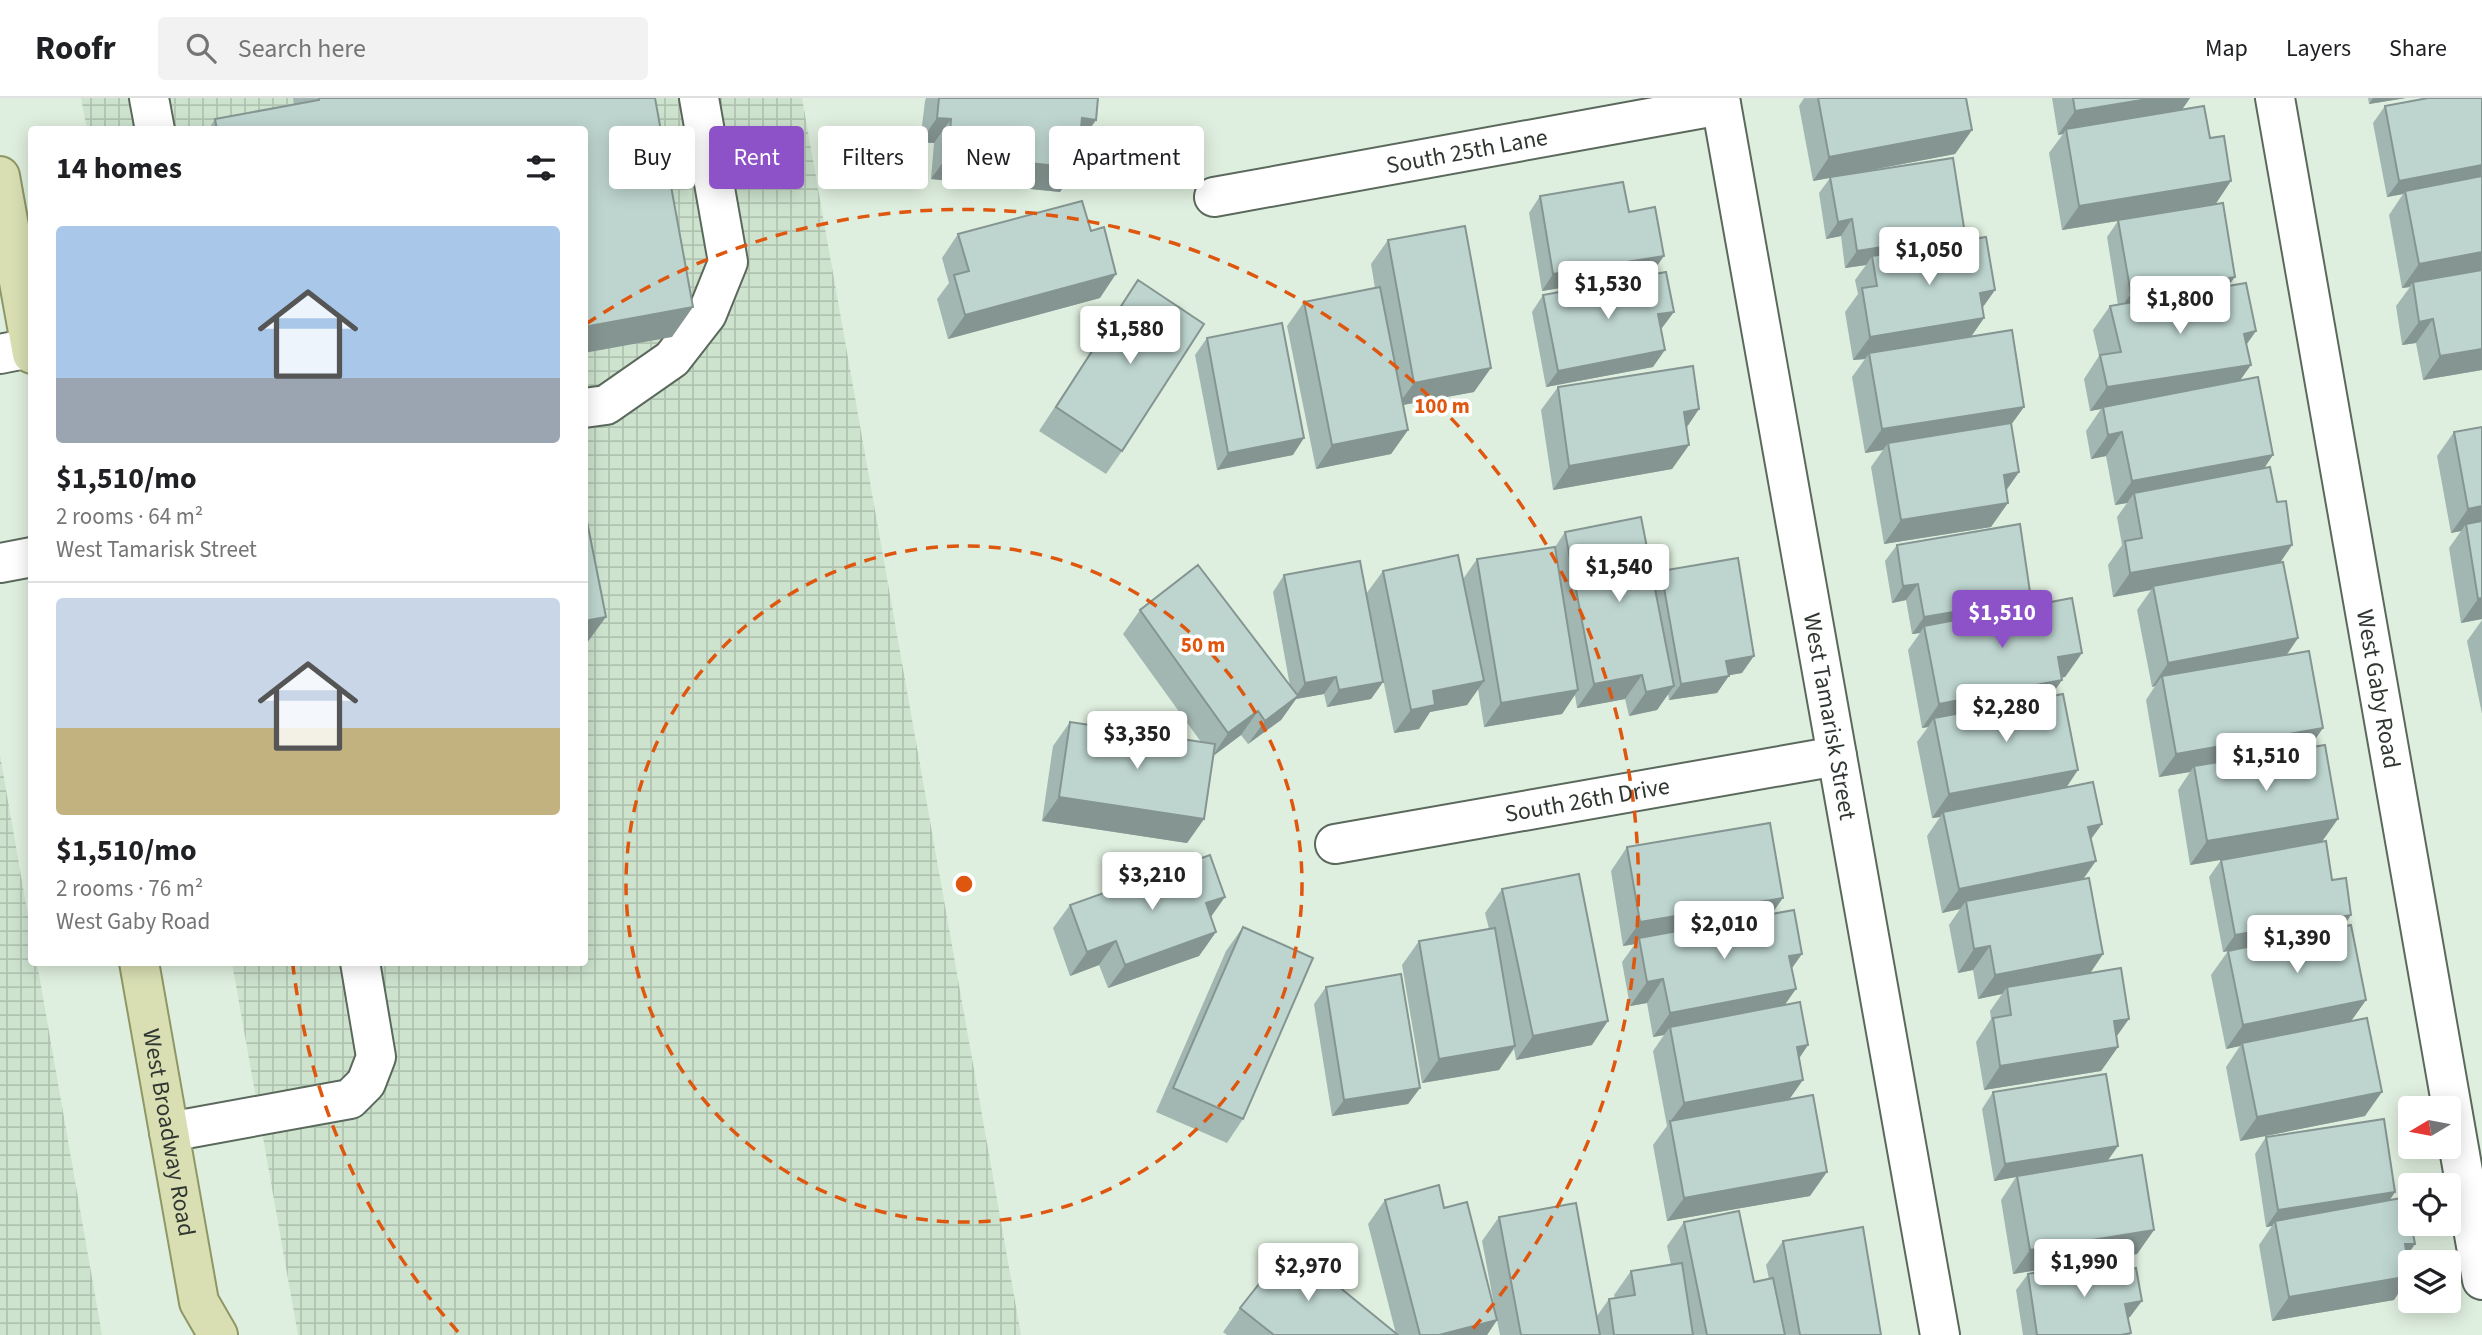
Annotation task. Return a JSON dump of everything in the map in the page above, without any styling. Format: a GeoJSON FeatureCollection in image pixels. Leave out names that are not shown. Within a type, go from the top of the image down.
{"type":"FeatureCollection","features":[{"type":"Feature","properties":{"kind":"main road"},"geometry":{"type":"LineString","coordinates":[[0,176],[21,352]]}},
{"type":"Feature","properties":{"kind":"main road","name":"West Broadway Road"},"geometry":{"type":"LineString","coordinates":[[140,966],[169,1132],[195,1319],[218,1335]]}},
{"type":"Feature","properties":{"kind":"street"},"geometry":{"type":"LineString","coordinates":[[149,98],[154,126]]}},
{"type":"Feature","properties":{"kind":"street"},"geometry":{"type":"LineString","coordinates":[[588,407],[606,405],[672,359],[707,314],[727,262],[699,98]]}},
{"type":"Feature","properties":{"kind":"street","name":"West Gaby Road"},"geometry":{"type":"LineString","coordinates":[[2275,98],[2482,1280]]}},
{"type":"Feature","properties":{"kind":"street","name":"South 25th Lane"},"geometry":{"type":"LineString","coordinates":[[1214,197],[1721,101]]}},
{"type":"Feature","properties":{"kind":"street","name":"West Tamarisk Street"},"geometry":{"type":"LineString","coordinates":[[1721,101],[1940,1335]]}},
{"type":"Feature","properties":{"kind":"street"},"geometry":{"type":"LineString","coordinates":[[0,562],[28,558]]}},
{"type":"Feature","properties":{"kind":"street","name":"South 26th Drive"},"geometry":{"type":"LineString","coordinates":[[1335,844],[1837,756]]}},
{"type":"Feature","properties":{"kind":"street"},"geometry":{"type":"LineString","coordinates":[[169,1132],[350,1099],[366,1083],[376,1057],[361,966]]}},
{"type":"Feature","properties":{"kind":"shaded area"},"geometry":{"type":"Polygon","coordinates":[[[81,98],[802,98],[1021,1335],[298,1335],[233,966],[588,966],[588,126],[86,126],[81,98]]]}},
{"type":"Feature","properties":{"kind":"shaded area"},"geometry":{"type":"Polygon","coordinates":[[[0,755],[28,916],[28,966],[38,966],[102,1335],[0,1335],[0,755]]]}},
{"type":"Feature","properties":{"kind":"building"},"geometry":{"type":"Polygon","coordinates":[[[319,98],[655,98],[660,126],[609,126],[609,189],[672,189],[693,307],[588,326],[588,126],[216,126],[215,119],[319,98]]]}},
{"type":"Feature","properties":{"kind":"building"},"geometry":{"type":"Polygon","coordinates":[[[939,98],[1098,98],[1096,120],[1082,118],[1081,126],[1049,126],[1049,165],[1035,164],[1035,126],[950,126],[951,119],[937,118],[939,98]]]}},
{"type":"Feature","properties":{"kind":"building"},"geometry":{"type":"Polygon","coordinates":[[[1818,98],[1966,98],[1972,130],[1829,157],[1818,98]]]}},
{"type":"Feature","properties":{"kind":"building"},"geometry":{"type":"Polygon","coordinates":[[[2073,98],[2154,98],[2075,111],[2073,98]]]}},
{"type":"Feature","properties":{"kind":"building"},"geometry":{"type":"Polygon","coordinates":[[[2428,98],[2482,98],[2482,165],[2399,181],[2385,106],[2428,98]]]}},
{"type":"Feature","properties":{"kind":"building"},"geometry":{"type":"Polygon","coordinates":[[[2204,106],[2210,138],[2224,136],[2231,181],[2079,206],[2066,129],[2204,106]]]}},
{"type":"Feature","properties":{"kind":"building"},"geometry":{"type":"Polygon","coordinates":[[[1953,158],[1965,234],[1857,251],[1852,219],[1838,222],[1830,177],[1953,158]]]}},
{"type":"Feature","properties":{"kind":"building"},"geometry":{"type":"Polygon","coordinates":[[[2482,176],[2482,252],[2419,264],[2405,191],[2482,176]]]}},
{"type":"Feature","properties":{"kind":"building"},"geometry":{"type":"Polygon","coordinates":[[[1623,182],[1629,212],[1655,207],[1664,256],[1553,274],[1540,196],[1623,182]]]}},
{"type":"Feature","properties":{"kind":"building"},"geometry":{"type":"Polygon","coordinates":[[[1082,201],[1091,231],[1104,227],[1116,274],[965,315],[954,275],[969,271],[958,234],[1082,201]]]}},
{"type":"Feature","properties":{"kind":"building"},"geometry":{"type":"Polygon","coordinates":[[[2223,203],[2235,277],[2131,294],[2118,220],[2223,203]]]}},
{"type":"Feature","properties":{"kind":"building"},"geometry":{"type":"Polygon","coordinates":[[[1465,226],[1491,368],[1414,383],[1388,240],[1465,226]]]}},
{"type":"Feature","properties":{"kind":"building"},"geometry":{"type":"Polygon","coordinates":[[[1986,237],[1995,290],[1980,293],[1984,318],[1870,337],[1862,288],[1877,286],[1872,256],[1986,237]]]}},
{"type":"Feature","properties":{"kind":"building"},"geometry":{"type":"Polygon","coordinates":[[[2482,270],[2482,349],[2440,356],[2433,319],[2419,322],[2413,282],[2482,270]]]}},
{"type":"Feature","properties":{"kind":"building"},"geometry":{"type":"Polygon","coordinates":[[[1666,272],[1674,312],[1658,314],[1665,350],[1558,371],[1543,295],[1666,272]]]}},
{"type":"Feature","properties":{"kind":"building"},"geometry":{"type":"Polygon","coordinates":[[[1138,280],[1204,324],[1122,451],[1056,407],[1138,280]]]}},
{"type":"Feature","properties":{"kind":"building"},"geometry":{"type":"Polygon","coordinates":[[[2246,283],[2256,331],[2244,334],[2251,365],[2107,387],[2100,355],[2121,352],[2110,306],[2246,283]]]}},
{"type":"Feature","properties":{"kind":"building"},"geometry":{"type":"Polygon","coordinates":[[[1380,287],[1408,430],[1332,445],[1304,302],[1380,287]]]}},
{"type":"Feature","properties":{"kind":"building"},"geometry":{"type":"Polygon","coordinates":[[[1282,323],[1304,438],[1228,453],[1207,338],[1282,323]]]}},
{"type":"Feature","properties":{"kind":"building"},"geometry":{"type":"Polygon","coordinates":[[[2012,330],[2024,407],[1882,429],[1869,353],[2012,330]]]}},
{"type":"Feature","properties":{"kind":"building"},"geometry":{"type":"Polygon","coordinates":[[[1693,366],[1699,409],[1684,412],[1689,445],[1569,466],[1558,387],[1693,366]]]}},
{"type":"Feature","properties":{"kind":"building"},"geometry":{"type":"Polygon","coordinates":[[[2258,377],[2273,455],[2132,481],[2122,432],[2108,435],[2103,407],[2258,377]]]}},
{"type":"Feature","properties":{"kind":"building"},"geometry":{"type":"Polygon","coordinates":[[[2011,423],[2019,472],[2004,475],[2008,503],[1901,520],[1888,443],[2011,423]]]}},
{"type":"Feature","properties":{"kind":"building"},"geometry":{"type":"Polygon","coordinates":[[[2482,427],[2482,506],[2468,509],[2454,432],[2482,427]]]}},
{"type":"Feature","properties":{"kind":"building"},"geometry":{"type":"Polygon","coordinates":[[[2270,467],[2277,502],[2286,501],[2292,545],[2130,573],[2125,541],[2142,538],[2134,493],[2270,467]]]}},
{"type":"Feature","properties":{"kind":"building"},"geometry":{"type":"Polygon","coordinates":[[[1641,517],[1674,686],[1646,692],[1642,675],[1594,684],[1565,532],[1641,517]]]}},
{"type":"Feature","properties":{"kind":"building"},"geometry":{"type":"Polygon","coordinates":[[[2482,521],[2482,598],[2478,599],[2466,524],[2482,521]]]}},
{"type":"Feature","properties":{"kind":"building"},"geometry":{"type":"Polygon","coordinates":[[[2020,524],[2031,599],[1924,617],[1918,584],[1903,586],[1897,545],[2020,524]]]}},
{"type":"Feature","properties":{"kind":"building"},"geometry":{"type":"Polygon","coordinates":[[[588,526],[606,617],[588,620],[588,526]]]}},
{"type":"Feature","properties":{"kind":"building"},"geometry":{"type":"Polygon","coordinates":[[[1555,547],[1578,690],[1501,703],[1477,559],[1555,547]]]}},
{"type":"Feature","properties":{"kind":"building"},"geometry":{"type":"Polygon","coordinates":[[[1458,555],[1484,681],[1433,691],[1435,705],[1411,710],[1383,571],[1458,555]]]}},
{"type":"Feature","properties":{"kind":"building"},"geometry":{"type":"Polygon","coordinates":[[[1738,558],[1754,656],[1726,661],[1729,676],[1681,684],[1661,571],[1738,558]]]}},
{"type":"Feature","properties":{"kind":"building"},"geometry":{"type":"Polygon","coordinates":[[[1360,561],[1383,682],[1339,690],[1336,677],[1305,683],[1284,575],[1360,561]]]}},
{"type":"Feature","properties":{"kind":"building"},"geometry":{"type":"Polygon","coordinates":[[[2283,562],[2298,638],[2168,663],[2153,586],[2283,562]]]}},
{"type":"Feature","properties":{"kind":"building"},"geometry":{"type":"Polygon","coordinates":[[[1198,565],[1298,696],[1265,721],[1258,711],[1228,733],[1140,610],[1198,565]]]}},
{"type":"Feature","properties":{"kind":"building"},"geometry":{"type":"Polygon","coordinates":[[[2072,598],[2082,653],[2058,657],[2062,680],[1939,704],[1924,626],[2072,598]]]}},
{"type":"Feature","properties":{"kind":"building"},"geometry":{"type":"Polygon","coordinates":[[[2309,651],[2323,728],[2176,754],[2162,676],[2309,651]]]}},
{"type":"Feature","properties":{"kind":"building"},"geometry":{"type":"Polygon","coordinates":[[[2063,694],[2078,770],[1949,794],[1934,718],[2063,694]]]}},
{"type":"Feature","properties":{"kind":"building"},"geometry":{"type":"Polygon","coordinates":[[[1070,722],[1215,744],[1204,819],[1059,797],[1070,722]]]}},
{"type":"Feature","properties":{"kind":"building"},"geometry":{"type":"Polygon","coordinates":[[[2325,745],[2338,819],[2207,841],[2194,766],[2325,745]]]}},
{"type":"Feature","properties":{"kind":"building"},"geometry":{"type":"Polygon","coordinates":[[[2093,782],[2102,824],[2088,827],[2096,861],[1959,889],[1943,812],[2093,782]]]}},
{"type":"Feature","properties":{"kind":"building"},"geometry":{"type":"Polygon","coordinates":[[[1770,823],[1783,898],[1640,922],[1627,847],[1770,823]]]}},
{"type":"Feature","properties":{"kind":"building"},"geometry":{"type":"Polygon","coordinates":[[[2326,841],[2332,880],[2346,878],[2351,915],[2235,935],[2221,860],[2326,841]]]}},
{"type":"Feature","properties":{"kind":"building"},"geometry":{"type":"Polygon","coordinates":[[[1210,855],[1225,897],[1206,903],[1216,932],[1125,965],[1116,941],[1087,952],[1070,905],[1210,855]]]}},
{"type":"Feature","properties":{"kind":"building"},"geometry":{"type":"Polygon","coordinates":[[[1579,874],[1608,1021],[1533,1036],[1502,889],[1579,874]]]}},
{"type":"Feature","properties":{"kind":"building"},"geometry":{"type":"Polygon","coordinates":[[[2089,878],[2103,954],[1995,975],[1990,946],[1974,949],[1966,901],[2089,878]]]}},
{"type":"Feature","properties":{"kind":"building"},"geometry":{"type":"Polygon","coordinates":[[[1794,910],[1802,954],[1789,956],[1796,989],[1670,1013],[1663,979],[1647,982],[1639,938],[1794,910]]]}},
{"type":"Feature","properties":{"kind":"building"},"geometry":{"type":"Polygon","coordinates":[[[2351,925],[2366,1000],[2243,1025],[2228,951],[2351,925]]]}},
{"type":"Feature","properties":{"kind":"building"},"geometry":{"type":"Polygon","coordinates":[[[1243,927],[1313,958],[1243,1119],[1173,1088],[1243,927]]]}},
{"type":"Feature","properties":{"kind":"building"},"geometry":{"type":"Polygon","coordinates":[[[1495,928],[1515,1046],[1439,1059],[1419,941],[1495,928]]]}},
{"type":"Feature","properties":{"kind":"building"},"geometry":{"type":"Polygon","coordinates":[[[2121,968],[2129,1019],[2114,1021],[2118,1047],[2000,1066],[1993,1018],[2011,1015],[2007,987],[2121,968]]]}},
{"type":"Feature","properties":{"kind":"building"},"geometry":{"type":"Polygon","coordinates":[[[1401,974],[1420,1088],[1344,1100],[1326,987],[1401,974]]]}},
{"type":"Feature","properties":{"kind":"building"},"geometry":{"type":"Polygon","coordinates":[[[1800,1002],[1808,1045],[1797,1047],[1803,1080],[1684,1103],[1670,1027],[1800,1002]]]}},
{"type":"Feature","properties":{"kind":"building"},"geometry":{"type":"Polygon","coordinates":[[[2367,1018],[2382,1092],[2257,1117],[2242,1043],[2367,1018]]]}},
{"type":"Feature","properties":{"kind":"building"},"geometry":{"type":"Polygon","coordinates":[[[2106,1074],[2118,1146],[2005,1164],[1993,1092],[2106,1074]]]}},
{"type":"Feature","properties":{"kind":"building"},"geometry":{"type":"Polygon","coordinates":[[[1813,1095],[1827,1172],[1684,1198],[1670,1121],[1813,1095]]]}},
{"type":"Feature","properties":{"kind":"building"},"geometry":{"type":"Polygon","coordinates":[[[2384,1119],[2395,1192],[2278,1210],[2266,1137],[2384,1119]]]}},
{"type":"Feature","properties":{"kind":"building"},"geometry":{"type":"Polygon","coordinates":[[[2142,1155],[2154,1230],[2030,1250],[2017,1176],[2142,1155]]]}},
{"type":"Feature","properties":{"kind":"building"},"geometry":{"type":"Polygon","coordinates":[[[1439,1185],[1444,1208],[1467,1202],[1497,1320],[1439,1335],[1420,1335],[1385,1200],[1439,1185]]]}},
{"type":"Feature","properties":{"kind":"building"},"geometry":{"type":"Polygon","coordinates":[[[2398,1199],[2398,1236],[2413,1236],[2415,1244],[2405,1244],[2406,1250],[2398,1250],[2398,1278],[2289,1297],[2275,1221],[2398,1199]]]}},
{"type":"Feature","properties":{"kind":"building"},"geometry":{"type":"Polygon","coordinates":[[[1576,1203],[1600,1335],[1521,1335],[1499,1217],[1576,1203]]]}},
{"type":"Feature","properties":{"kind":"building"},"geometry":{"type":"Polygon","coordinates":[[[1739,1211],[1754,1282],[1773,1278],[1785,1335],[1707,1335],[1684,1222],[1739,1211]]]}},
{"type":"Feature","properties":{"kind":"building"},"geometry":{"type":"Polygon","coordinates":[[[1863,1227],[1881,1335],[1800,1335],[1783,1241],[1863,1227]]]}},
{"type":"Feature","properties":{"kind":"building"},"geometry":{"type":"Polygon","coordinates":[[[1289,1246],[1398,1335],[1274,1335],[1240,1308],[1289,1246]]]}},
{"type":"Feature","properties":{"kind":"building"},"geometry":{"type":"Polygon","coordinates":[[[2116,1257],[2119,1271],[2136,1268],[2142,1301],[2125,1304],[2131,1333],[2037,1335],[2028,1274],[2116,1257]]]}},
{"type":"Feature","properties":{"kind":"building"},"geometry":{"type":"Polygon","coordinates":[[[1682,1263],[1693,1335],[1614,1335],[1609,1299],[1635,1295],[1631,1271],[1682,1263]]]}}]}
